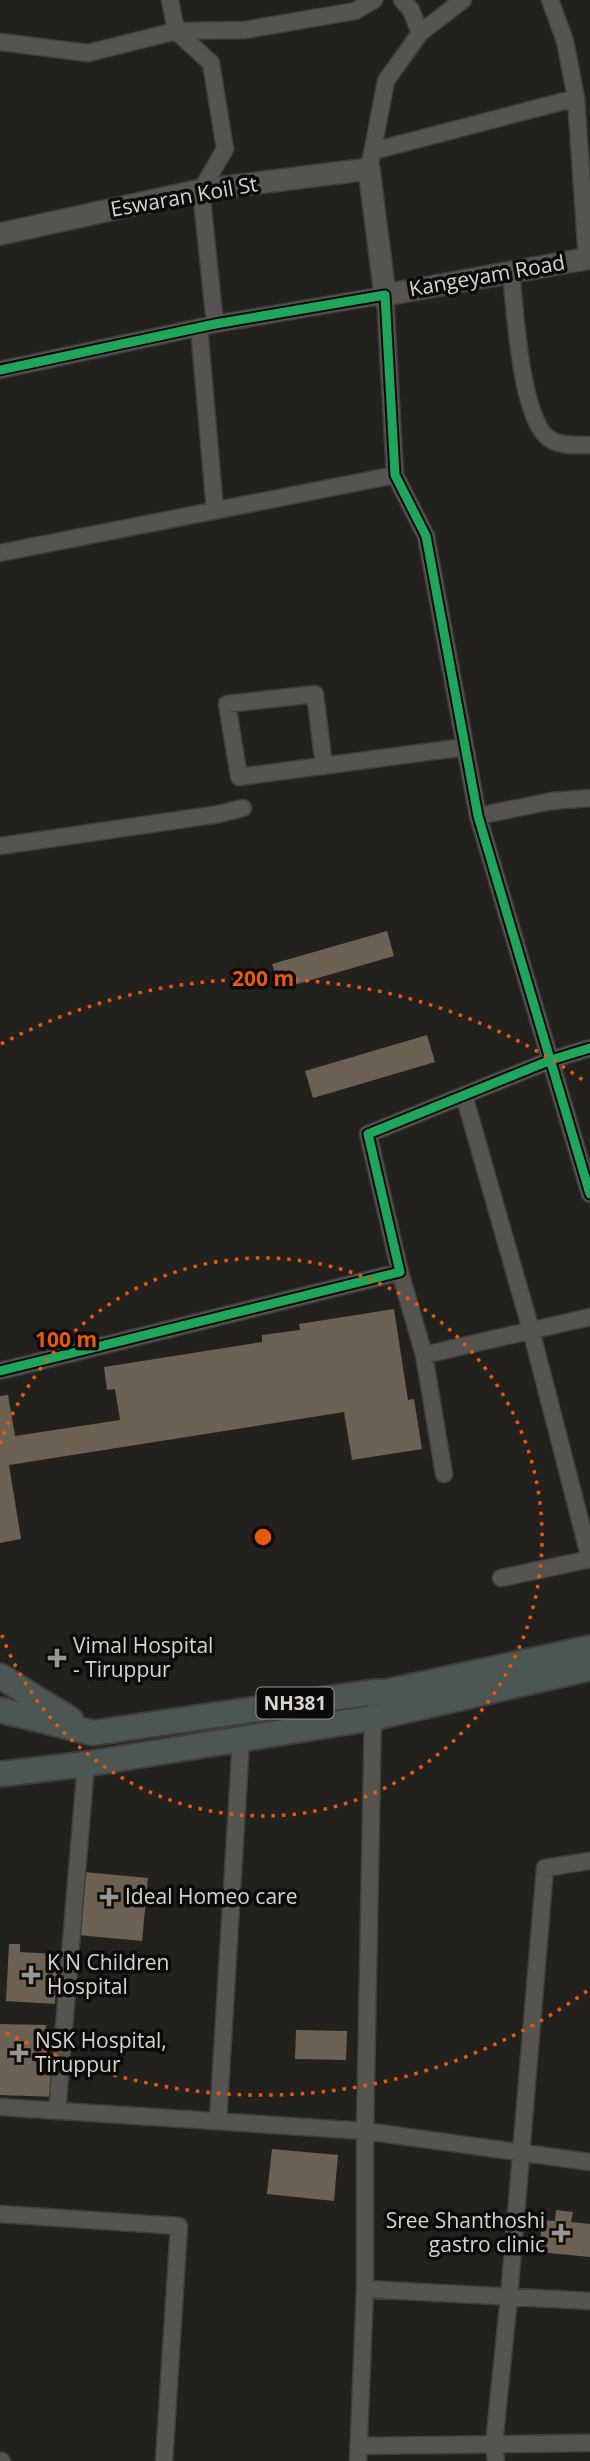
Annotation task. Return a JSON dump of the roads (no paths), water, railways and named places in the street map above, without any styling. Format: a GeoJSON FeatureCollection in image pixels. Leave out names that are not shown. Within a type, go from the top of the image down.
{"type":"FeatureCollection","features":[{"type":"Feature","properties":{"kind":"highway","name":"NH381"},"geometry":{"type":"LineString","coordinates":[[0,1710],[93,1733],[386,1692],[590,1648]]}},
{"type":"Feature","properties":{"kind":"highway","name":"NH381"},"geometry":{"type":"LineString","coordinates":[[0,1774],[86,1764],[372,1718],[590,1668]]}},
{"type":"Feature","properties":{"kind":"highway"},"geometry":{"type":"LineString","coordinates":[[0,1676],[93,1733]]}},
{"type":"Feature","properties":{"kind":"main road","name":"Eswaran Koil St"},"geometry":{"type":"LineString","coordinates":[[0,234],[201,190],[371,160]]}},
{"type":"Feature","properties":{"kind":"main road"},"geometry":{"type":"LineString","coordinates":[[371,160],[385,295]]}},
{"type":"Feature","properties":{"kind":"main road","name":"Kangeyam Road"},"geometry":{"type":"LineString","coordinates":[[385,295],[589,258]]}},
{"type":"Feature","properties":{"kind":"street"},"geometry":{"type":"LineString","coordinates":[[170,0],[176,31],[211,63],[225,149],[201,190],[215,510]]}},
{"type":"Feature","properties":{"kind":"street"},"geometry":{"type":"LineString","coordinates":[[0,42],[88,54],[176,31],[245,30],[355,11],[374,0]]}},
{"type":"Feature","properties":{"kind":"street"},"geometry":{"type":"LineString","coordinates":[[402,0],[411,10],[420,33]]}},
{"type":"Feature","properties":{"kind":"street"},"geometry":{"type":"LineString","coordinates":[[463,0],[420,33],[386,81],[371,160],[576,97]]}},
{"type":"Feature","properties":{"kind":"street"},"geometry":{"type":"LineString","coordinates":[[550,0],[565,41],[576,97],[589,258]]}},
{"type":"Feature","properties":{"kind":"street"},"geometry":{"type":"LineString","coordinates":[[511,272],[524,386],[541,431],[551,441],[568,445],[590,445]]}},
{"type":"Feature","properties":{"kind":"street"},"geometry":{"type":"LineString","coordinates":[[0,370],[207,325],[385,295],[395,475],[426,536],[478,816],[590,1194]]}},
{"type":"Feature","properties":{"kind":"street"},"geometry":{"type":"LineString","coordinates":[[0,553],[395,475]]}},
{"type":"Feature","properties":{"kind":"street"},"geometry":{"type":"LineString","coordinates":[[324,765],[315,694],[227,704],[239,777],[465,747]]}},
{"type":"Feature","properties":{"kind":"street"},"geometry":{"type":"LineString","coordinates":[[478,816],[552,801],[590,798]]}},
{"type":"Feature","properties":{"kind":"street"},"geometry":{"type":"LineString","coordinates":[[0,846],[243,808]]}},
{"type":"Feature","properties":{"kind":"street"},"geometry":{"type":"LineString","coordinates":[[444,1474],[424,1355],[400,1272],[368,1134],[551,1060],[590,1048]]}},
{"type":"Feature","properties":{"kind":"street"},"geometry":{"type":"LineString","coordinates":[[464,1095],[531,1330],[590,1559],[501,1578]]}},
{"type":"Feature","properties":{"kind":"street"},"geometry":{"type":"LineString","coordinates":[[0,1371],[400,1272]]}},
{"type":"Feature","properties":{"kind":"street"},"geometry":{"type":"LineString","coordinates":[[424,1355],[590,1317]]}},
{"type":"Feature","properties":{"kind":"street"},"geometry":{"type":"LineString","coordinates":[[374,1692],[365,2131],[365,2289],[358,2453],[495,2453],[590,2443]]}},
{"type":"Feature","properties":{"kind":"street"},"geometry":{"type":"LineString","coordinates":[[218,2121],[241,1740]]}},
{"type":"Feature","properties":{"kind":"street"},"geometry":{"type":"LineString","coordinates":[[57,2111],[86,1764]]}},
{"type":"Feature","properties":{"kind":"street"},"geometry":{"type":"LineString","coordinates":[[495,2453],[545,1868],[590,1861]]}},
{"type":"Feature","properties":{"kind":"street"},"geometry":{"type":"LineString","coordinates":[[0,2107],[365,2131],[590,2162]]}},
{"type":"Feature","properties":{"kind":"street"},"geometry":{"type":"LineString","coordinates":[[0,2214],[179,2226],[164,2461]]}},
{"type":"Feature","properties":{"kind":"street"},"geometry":{"type":"LineString","coordinates":[[365,2289],[590,2301]]}},
{"type":"Feature","properties":{"kind":"place","name":"Vimal Hospital - Tiruppur"},"geometry":{"type":"Point","coordinates":[57,1658]}},
{"type":"Feature","properties":{"kind":"place","name":"Ideal Homeo care"},"geometry":{"type":"Point","coordinates":[109,1897]}},
{"type":"Feature","properties":{"kind":"place","name":"K N Children Hospital"},"geometry":{"type":"Point","coordinates":[31,1975]}},
{"type":"Feature","properties":{"kind":"place","name":"NSK Hospital, Tiruppur"},"geometry":{"type":"Point","coordinates":[19,2053]}},
{"type":"Feature","properties":{"kind":"place","name":"Sree Shanthoshi gastro clinic"},"geometry":{"type":"Point","coordinates":[561,2233]}}]}
